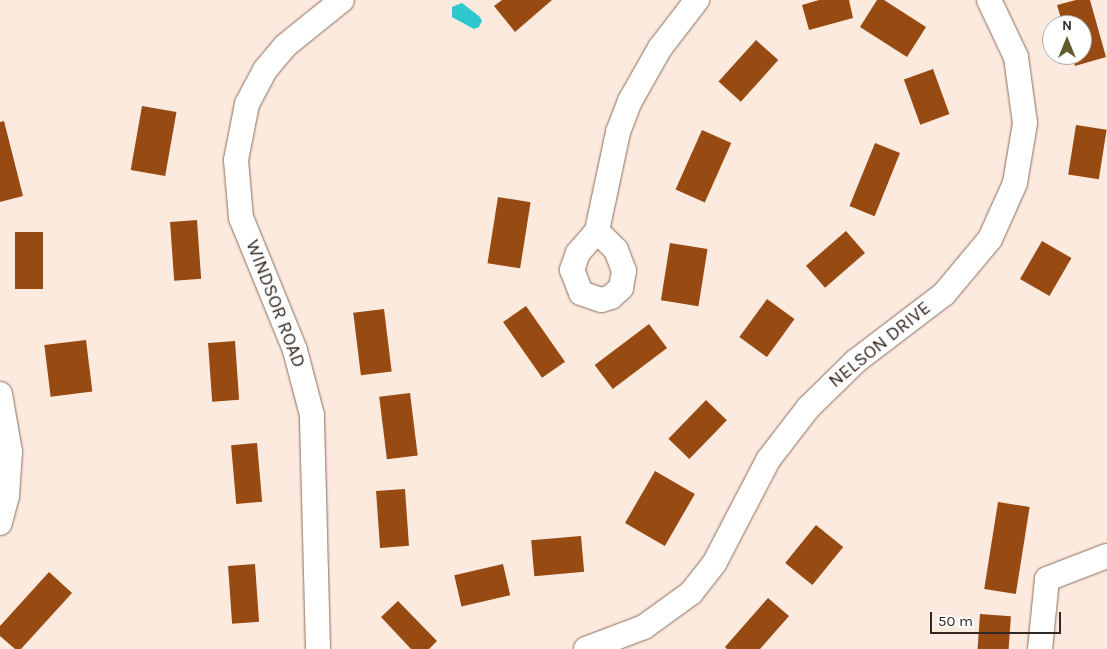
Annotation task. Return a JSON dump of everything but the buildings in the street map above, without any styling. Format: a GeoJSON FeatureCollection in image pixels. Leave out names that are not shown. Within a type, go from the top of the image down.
{"type":"FeatureCollection","features":[{"type":"Feature","properties":{"kind":"street","name":"WINDSOR ROAD"},"geometry":{"type":"LineString","coordinates":[[318,649],[312,415],[295,350],[243,223],[236,160],[247,104],[270,63],[285,46],[342,0]]}},
{"type":"Feature","properties":{"kind":"street"},"geometry":{"type":"LineString","coordinates":[[597,231],[618,132],[630,101],[660,48],[697,0]]}},
{"type":"Feature","properties":{"kind":"street","name":"NELSON DRIVE"},"geometry":{"type":"LineString","coordinates":[[586,649],[644,627],[691,593],[715,562],[768,460],[808,408],[856,361],[944,294],[992,235],[1015,183],[1025,122],[1016,57],[988,0]]}},
{"type":"Feature","properties":{"kind":"street"},"geometry":{"type":"LineString","coordinates":[[0,394],[10,452],[7,496],[0,523]]}},
{"type":"Feature","properties":{"kind":"street"},"geometry":{"type":"LineString","coordinates":[[1040,649],[1047,579],[1107,556]]}},
{"type":"Feature","properties":{"kind":"water"},"geometry":{"type":"Polygon","coordinates":[[[462,3],[480,17],[482,21],[479,27],[474,29],[452,17],[452,7],[462,3]]]}}]}
